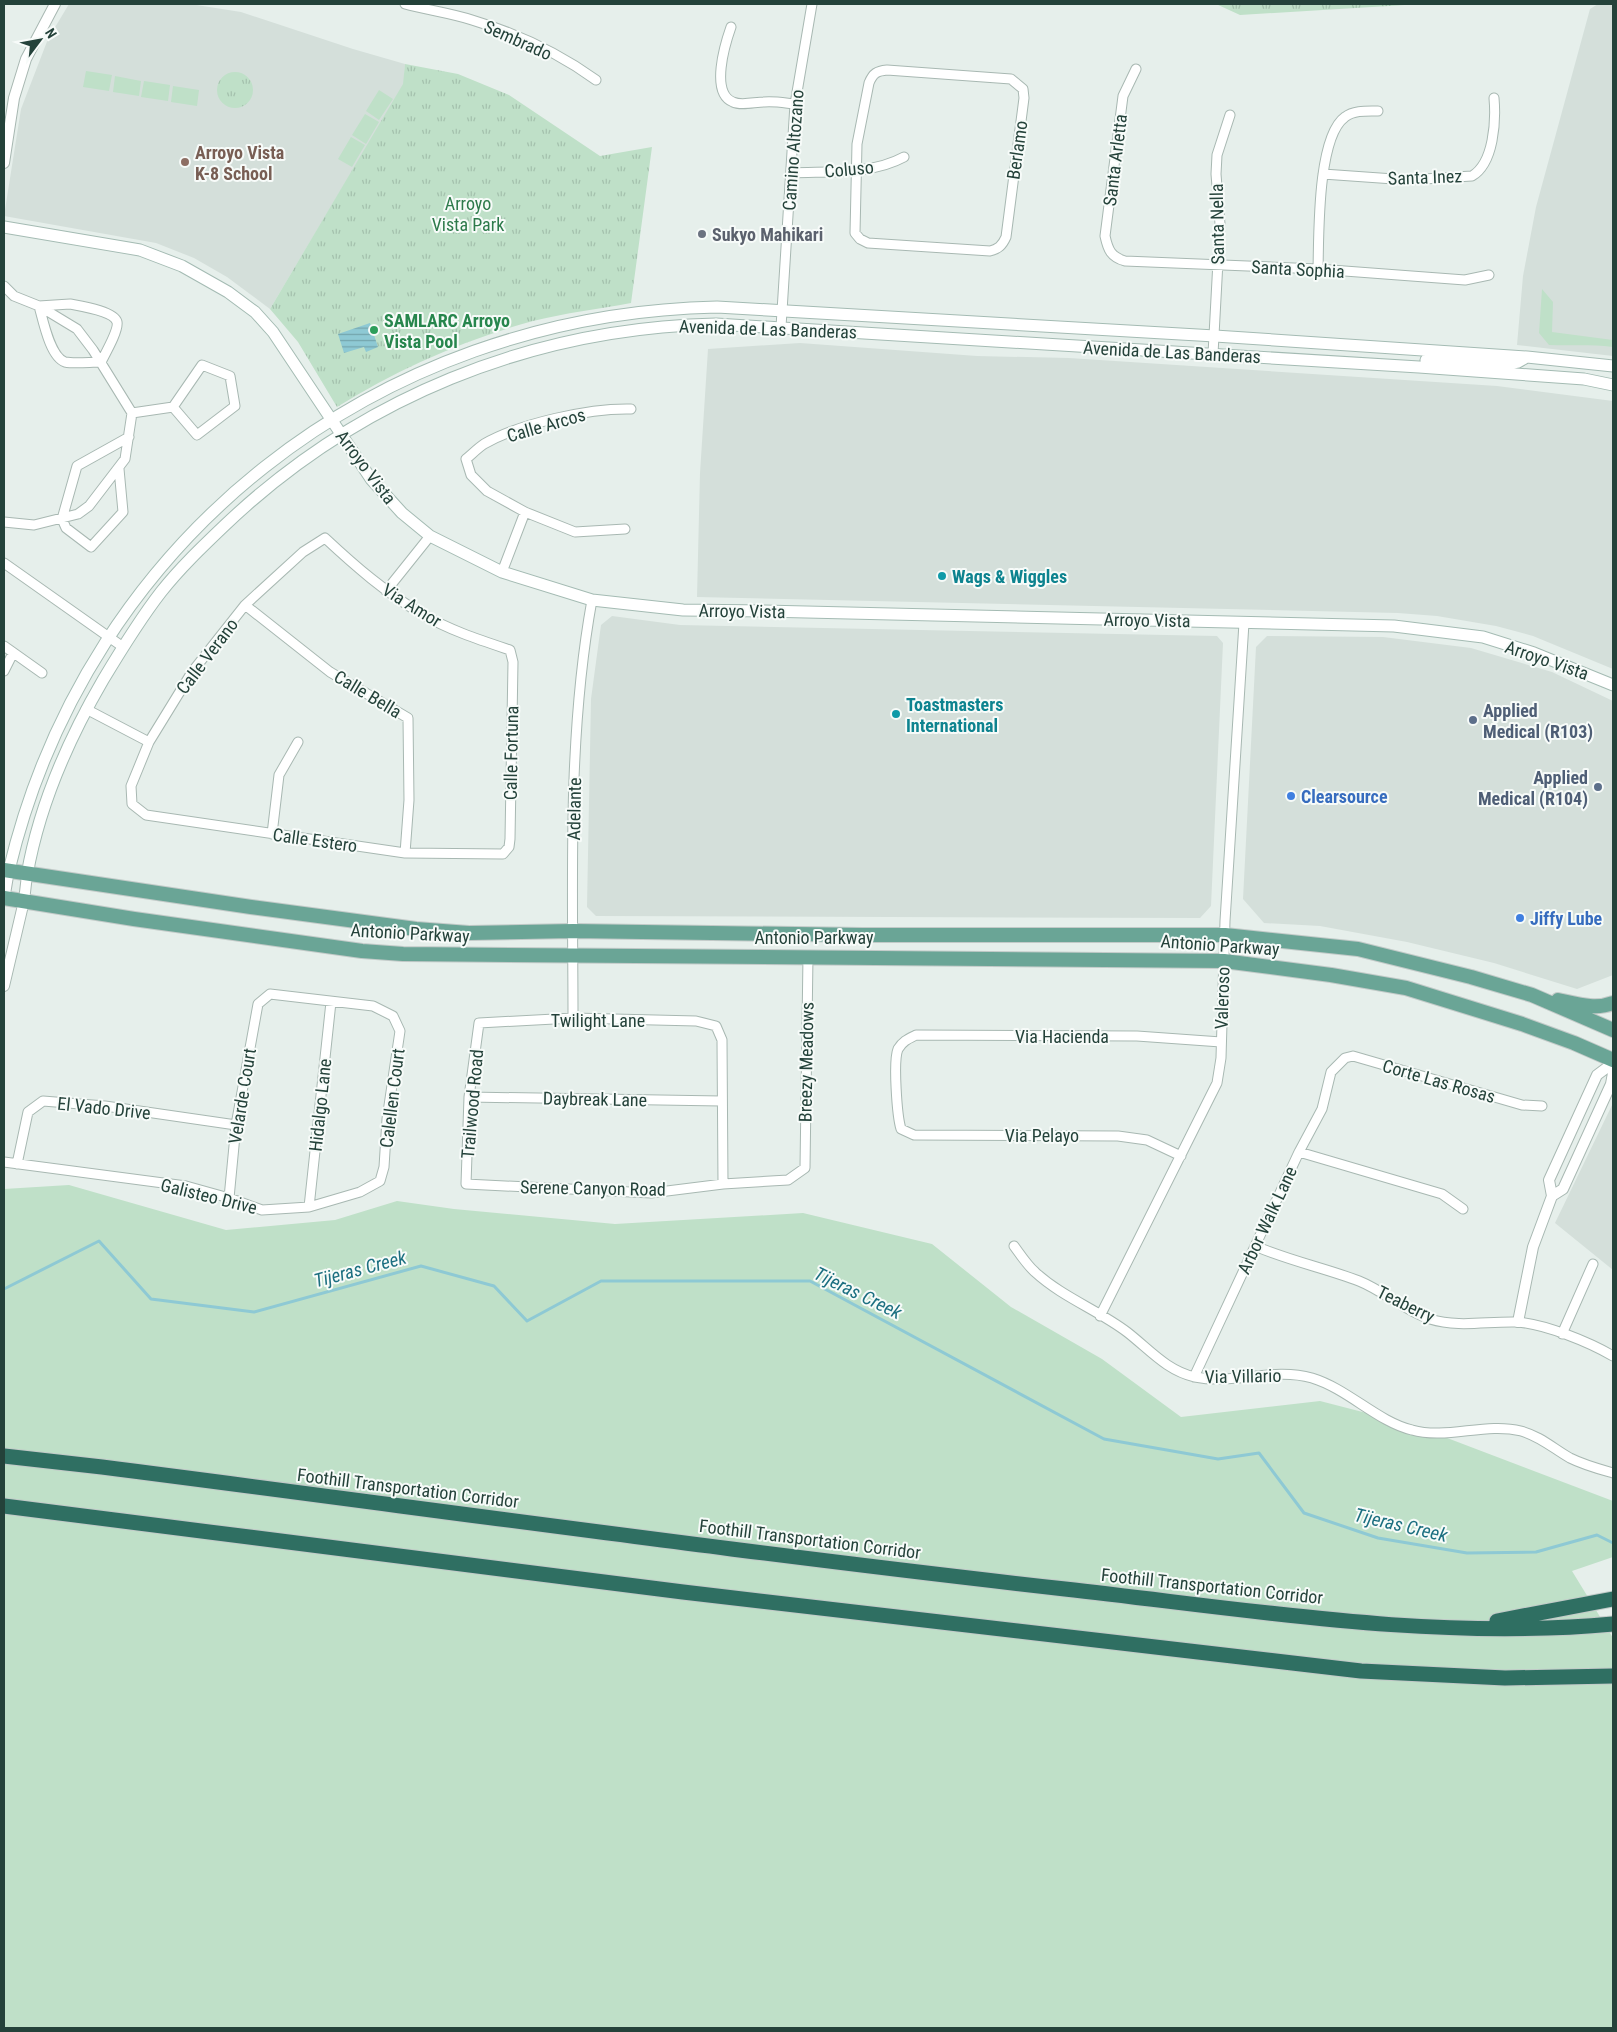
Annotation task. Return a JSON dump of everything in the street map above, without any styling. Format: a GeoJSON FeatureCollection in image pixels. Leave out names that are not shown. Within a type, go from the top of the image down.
{"type":"FeatureCollection","features":[{"type":"Feature","properties":{"kind":"highway","name":"Foothill Transportation Corridor"},"geometry":{"type":"LineString","coordinates":[[4,1456],[122,1469],[891,1569],[1309,1616],[1454,1629],[1610,1624]]}},
{"type":"Feature","properties":{"kind":"highway"},"geometry":{"type":"LineString","coordinates":[[4,1506],[683,1592],[1362,1671],[1505,1678],[1613,1676]]}},
{"type":"Feature","properties":{"kind":"highway"},"geometry":{"type":"LineString","coordinates":[[1454,1629],[1613,1599]]}},
{"type":"Feature","properties":{"kind":"main road","name":"Arroyo Vista"},"geometry":{"type":"LineString","coordinates":[[4,226],[140,250],[182,266],[228,292],[255,312],[273,332],[371,479],[402,513],[430,536],[502,572],[592,600],[651,608],[719,612],[764,611],[1039,619],[1126,618],[1394,626],[1483,638],[1543,657],[1613,685]]}},
{"type":"Feature","properties":{"kind":"main road","name":"Avenida de Las Banderas"},"geometry":{"type":"LineString","coordinates":[[6,870],[42,766],[69,705],[109,637],[148,581],[186,538],[246,481],[296,443],[332,421],[400,382],[440,363],[534,332],[593,318],[672,309],[716,307],[1215,336],[1527,357],[1613,366]]}},
{"type":"Feature","properties":{"kind":"main road","name":"Avenida de Las Banderas"},"geometry":{"type":"LineString","coordinates":[[27,875],[37,830],[57,771],[86,709],[123,647],[162,592],[199,550],[257,495],[306,458],[342,435],[408,397],[446,379],[538,348],[596,335],[683,325],[781,327],[1584,379],[1613,385]]}},
{"type":"Feature","properties":{"kind":"main road"},"geometry":{"type":"LineString","coordinates":[[1390,366],[1400,361],[1409,360],[1508,364],[1518,362],[1527,357]]}},
{"type":"Feature","properties":{"kind":"main road"},"geometry":{"type":"LineString","coordinates":[[1525,375],[1535,368],[1551,365],[1613,372]]}},
{"type":"Feature","properties":{"kind":"main road","name":"Antonio Parkway"},"geometry":{"type":"LineString","coordinates":[[6,870],[27,875],[416,929],[469,933],[573,931],[862,935],[1224,935],[1358,949],[1471,977],[1532,995],[1613,1030]]}},
{"type":"Feature","properties":{"kind":"main road","name":"Antonio Parkway"},"geometry":{"type":"LineString","coordinates":[[4,898],[362,951],[443,956],[808,956],[1224,961],[1331,975],[1406,988],[1522,1024],[1574,1043],[1613,1061]]}},
{"type":"Feature","properties":{"kind":"main road"},"geometry":{"type":"LineString","coordinates":[[1532,995],[1587,1006],[1613,1003]]}},
{"type":"Feature","properties":{"kind":"street","name":"Sembrado"},"geometry":{"type":"LineString","coordinates":[[405,4],[473,20],[524,40],[580,68],[596,80]]}},
{"type":"Feature","properties":{"kind":"street","name":"Camino Altozano"},"geometry":{"type":"LineString","coordinates":[[781,327],[795,104],[812,4]]}},
{"type":"Feature","properties":{"kind":"street"},"geometry":{"type":"LineString","coordinates":[[4,162],[14,98],[26,59],[52,5]]}},
{"type":"Feature","properties":{"kind":"street"},"geometry":{"type":"LineString","coordinates":[[731,27],[726,42],[720,86],[724,97],[734,103],[766,102],[795,104]]}},
{"type":"Feature","properties":{"kind":"street","name":"Santa Arletta"},"geometry":{"type":"LineString","coordinates":[[1110,253],[1105,236],[1123,96],[1136,69]]}},
{"type":"Feature","properties":{"kind":"street","name":"Berlamo"},"geometry":{"type":"LineString","coordinates":[[878,71],[1010,79],[1023,89],[1024,98],[1006,237],[1002,245],[996,249],[990,251],[868,244],[855,234],[855,170],[857,144],[868,83],[872,75],[878,71]]}},
{"type":"Feature","properties":{"kind":"street","name":"Santa Inez"},"geometry":{"type":"LineString","coordinates":[[1323,174],[1357,178],[1408,180],[1472,176],[1480,171],[1485,164],[1496,121],[1494,98]]}},
{"type":"Feature","properties":{"kind":"street"},"geometry":{"type":"LineString","coordinates":[[1318,269],[1320,193],[1334,130],[1340,122],[1356,112],[1378,110]]}},
{"type":"Feature","properties":{"kind":"street","name":"Santa Nella"},"geometry":{"type":"LineString","coordinates":[[1213,354],[1220,224],[1216,174],[1217,155],[1230,115]]}},
{"type":"Feature","properties":{"kind":"street","name":"Coluso"},"geometry":{"type":"LineString","coordinates":[[792,173],[855,170],[890,165],[904,158]]}},
{"type":"Feature","properties":{"kind":"street","name":"Santa Sophia"},"geometry":{"type":"LineString","coordinates":[[1110,253],[1116,258],[1125,261],[1318,269],[1465,280],[1489,275]]}},
{"type":"Feature","properties":{"kind":"street"},"geometry":{"type":"LineString","coordinates":[[4,286],[14,296],[39,306],[76,329],[101,362],[132,413],[130,437],[125,459],[89,506],[78,514],[34,525],[4,522]]}},
{"type":"Feature","properties":{"kind":"street"},"geometry":{"type":"LineString","coordinates":[[39,306],[70,304],[96,309],[114,318],[117,322],[116,329],[101,362]]}},
{"type":"Feature","properties":{"kind":"street"},"geometry":{"type":"LineString","coordinates":[[39,306],[44,326],[56,356],[65,362],[101,362]]}},
{"type":"Feature","properties":{"kind":"street"},"geometry":{"type":"LineString","coordinates":[[132,413],[173,407],[202,365],[230,376],[235,406],[197,434],[173,407]]}},
{"type":"Feature","properties":{"kind":"street","name":"Calle Arcos"},"geometry":{"type":"LineString","coordinates":[[525,512],[487,491],[471,475],[466,459],[484,444],[530,426],[608,408],[632,409]]}},
{"type":"Feature","properties":{"kind":"street"},"geometry":{"type":"LineString","coordinates":[[119,469],[123,512],[91,547],[66,528],[62,519],[77,466],[130,437]]}},
{"type":"Feature","properties":{"kind":"street"},"geometry":{"type":"LineString","coordinates":[[502,572],[525,512],[575,532],[625,529]]}},
{"type":"Feature","properties":{"kind":"street"},"geometry":{"type":"LineString","coordinates":[[386,591],[430,536]]}},
{"type":"Feature","properties":{"kind":"street","name":"Via Amor"},"geometry":{"type":"LineString","coordinates":[[325,538],[386,591],[431,619],[466,635],[510,650]]}},
{"type":"Feature","properties":{"kind":"street","name":"Calle Verano"},"geometry":{"type":"LineString","coordinates":[[132,804],[131,786],[149,742],[192,672],[246,605],[303,552],[325,538]]}},
{"type":"Feature","properties":{"kind":"street"},"geometry":{"type":"LineString","coordinates":[[4,564],[123,647]]}},
{"type":"Feature","properties":{"kind":"street","name":"Adelante"},"geometry":{"type":"LineString","coordinates":[[573,1018],[577,716],[582,655],[592,600]]}},
{"type":"Feature","properties":{"kind":"street","name":"Calle Bella"},"geometry":{"type":"LineString","coordinates":[[246,605],[330,672],[408,718],[409,800],[405,853]]}},
{"type":"Feature","properties":{"kind":"street","name":"Valeroso"},"geometry":{"type":"LineString","coordinates":[[1100,1316],[1217,1083],[1221,1058],[1224,935],[1244,622]]}},
{"type":"Feature","properties":{"kind":"street"},"geometry":{"type":"LineString","coordinates":[[4,646],[42,673]]}},
{"type":"Feature","properties":{"kind":"street","name":"Calle Fortuna"},"geometry":{"type":"LineString","coordinates":[[503,854],[509,847],[510,839],[513,662],[510,650]]}},
{"type":"Feature","properties":{"kind":"street"},"geometry":{"type":"LineString","coordinates":[[4,671],[14,653]]}},
{"type":"Feature","properties":{"kind":"street"},"geometry":{"type":"LineString","coordinates":[[86,709],[149,742]]}},
{"type":"Feature","properties":{"kind":"street"},"geometry":{"type":"LineString","coordinates":[[272,834],[279,775],[298,742]]}},
{"type":"Feature","properties":{"kind":"street","name":"Calle Estero"},"geometry":{"type":"LineString","coordinates":[[132,804],[146,814],[405,853],[503,854]]}},
{"type":"Feature","properties":{"kind":"street","name":"Avenida de Las Banderas"},"geometry":{"type":"LineString","coordinates":[[4,898],[6,870]]}},
{"type":"Feature","properties":{"kind":"street","name":"Avenida de Las Banderas"},"geometry":{"type":"LineString","coordinates":[[4,986],[24,901],[27,875]]}},
{"type":"Feature","properties":{"kind":"street","name":"Breezy Meadows"},"geometry":{"type":"LineString","coordinates":[[805,1168],[808,956]]}},
{"type":"Feature","properties":{"kind":"street","name":"Velarde Court"},"geometry":{"type":"LineString","coordinates":[[229,1198],[236,1125],[258,1004],[270,994],[331,1002]]}},
{"type":"Feature","properties":{"kind":"street","name":"Calellen Court"},"geometry":{"type":"LineString","coordinates":[[331,1002],[373,1006],[393,1016],[400,1031],[387,1119],[384,1167],[380,1181]]}},
{"type":"Feature","properties":{"kind":"street","name":"Hidalgo Lane"},"geometry":{"type":"LineString","coordinates":[[309,1207],[331,1002]]}},
{"type":"Feature","properties":{"kind":"street","name":"Twilight Lane"},"geometry":{"type":"LineString","coordinates":[[479,1023],[573,1018],[696,1021],[716,1026],[722,1040],[721,1101]]}},
{"type":"Feature","properties":{"kind":"street","name":"Trailwood Road"},"geometry":{"type":"LineString","coordinates":[[466,1184],[469,1097],[479,1023]]}},
{"type":"Feature","properties":{"kind":"street","name":"Via Hacienda"},"geometry":{"type":"LineString","coordinates":[[901,1129],[897,1115],[897,1052],[904,1040],[916,1035],[1137,1036],[1221,1042]]}},
{"type":"Feature","properties":{"kind":"street","name":"Corte Las Rosas"},"geometry":{"type":"LineString","coordinates":[[1338,1064],[1353,1056],[1522,1105],[1542,1106]]}},
{"type":"Feature","properties":{"kind":"street"},"geometry":{"type":"LineString","coordinates":[[1518,1322],[1533,1247],[1552,1196],[1549,1180],[1596,1075],[1613,1061]]}},
{"type":"Feature","properties":{"kind":"street","name":"Arbor Walk Lane"},"geometry":{"type":"LineString","coordinates":[[1194,1377],[1299,1152],[1322,1109],[1331,1072],[1338,1064]]}},
{"type":"Feature","properties":{"kind":"street"},"geometry":{"type":"LineString","coordinates":[[1552,1196],[1563,1190],[1611,1084],[1613,1073]]}},
{"type":"Feature","properties":{"kind":"street","name":"Daybreak Lane"},"geometry":{"type":"LineString","coordinates":[[469,1097],[721,1101]]}},
{"type":"Feature","properties":{"kind":"street","name":"El Vado Drive"},"geometry":{"type":"LineString","coordinates":[[17,1164],[28,1112],[43,1101],[105,1106],[236,1125]]}},
{"type":"Feature","properties":{"kind":"street"},"geometry":{"type":"LineString","coordinates":[[721,1101],[723,1184]]}},
{"type":"Feature","properties":{"kind":"street","name":"Via Pelayo"},"geometry":{"type":"LineString","coordinates":[[901,1129],[914,1135],[1118,1136],[1148,1140],[1181,1156]]}},
{"type":"Feature","properties":{"kind":"street"},"geometry":{"type":"LineString","coordinates":[[1299,1152],[1442,1194],[1464,1209]]}},
{"type":"Feature","properties":{"kind":"street","name":"Galisteo Drive"},"geometry":{"type":"LineString","coordinates":[[4,1162],[186,1186],[229,1198],[262,1210],[309,1207],[360,1192],[380,1181]]}},
{"type":"Feature","properties":{"kind":"street","name":"Serene Canyon Road"},"geometry":{"type":"LineString","coordinates":[[466,1184],[651,1193],[723,1184],[788,1180],[805,1168]]}},
{"type":"Feature","properties":{"kind":"street","name":"Via Villario"},"geometry":{"type":"LineString","coordinates":[[1014,1246],[1034,1272],[1126,1331],[1152,1354],[1172,1368],[1194,1377],[1231,1379],[1262,1374],[1311,1378],[1335,1388],[1394,1423],[1412,1430],[1434,1433],[1484,1429],[1520,1431],[1539,1438],[1571,1458],[1613,1473]]}},
{"type":"Feature","properties":{"kind":"street","name":"Teaberry"},"geometry":{"type":"LineString","coordinates":[[1255,1246],[1291,1261],[1360,1281],[1428,1319],[1463,1324],[1518,1322],[1562,1334],[1613,1356]]}},
{"type":"Feature","properties":{"kind":"street"},"geometry":{"type":"LineString","coordinates":[[1562,1334],[1593,1264]]}},
{"type":"Feature","properties":{"kind":"shaded area","name":"Arroyo Vista K-8 School"},"geometry":{"type":"Polygon","coordinates":[[[69,4],[190,4],[241,12],[405,64],[404,84],[270,309],[227,277],[194,258],[156,243],[4,216],[21,109],[48,39],[69,4]]]}},
{"type":"Feature","properties":{"kind":"shaded area"},"geometry":{"type":"Polygon","coordinates":[[[1598,4],[1613,4],[1613,356],[1517,345],[1523,276],[1536,207],[1590,9],[1598,4]]]}},
{"type":"Feature","properties":{"kind":"shaded area"},"geometry":{"type":"Polygon","coordinates":[[[800,343],[977,356],[1069,358],[1497,386],[1613,401],[1613,669],[1533,636],[1496,626],[1437,616],[1398,613],[697,597],[700,473],[708,349],[800,343]]]}},
{"type":"Feature","properties":{"kind":"shaded area"},"geometry":{"type":"Polygon","coordinates":[[[612,616],[680,625],[1217,636],[1223,643],[1211,906],[1200,918],[596,916],[587,907],[591,699],[601,625],[612,616]]]}},
{"type":"Feature","properties":{"kind":"shaded area"},"geometry":{"type":"Polygon","coordinates":[[[1267,636],[1383,637],[1471,648],[1552,672],[1613,701],[1613,975],[1577,989],[1494,963],[1407,942],[1320,926],[1264,923],[1243,899],[1256,647],[1267,636]]]}},
{"type":"Feature","properties":{"kind":"shaded area"},"geometry":{"type":"Polygon","coordinates":[[[1613,1103],[1613,1270],[1555,1223],[1613,1103]]]}},
{"type":"Feature","properties":{"kind":"green space"},"geometry":{"type":"Polygon","coordinates":[[[1216,4],[1421,4],[1240,15],[1216,4]]]}},
{"type":"Feature","properties":{"kind":"green space","name":"Arroyo Vista Park"},"geometry":{"type":"Polygon","coordinates":[[[405,64],[458,74],[509,95],[600,156],[652,147],[631,303],[545,318],[482,337],[408,368],[337,407],[298,342],[270,309],[403,84],[405,64]]]}},
{"type":"Feature","properties":{"kind":"green space"},"geometry":{"type":"Polygon","coordinates":[[[86,71],[112,75],[109,91],[83,87],[86,71]]]}},
{"type":"Feature","properties":{"kind":"green space"},"geometry":{"type":"Polygon","coordinates":[[[235,72],[242,73],[248,77],[252,83],[252,97],[248,103],[242,107],[235,108],[228,107],[222,103],[218,97],[217,90],[218,83],[222,77],[228,73],[235,72]]]}},
{"type":"Feature","properties":{"kind":"green space"},"geometry":{"type":"Polygon","coordinates":[[[115,76],[141,81],[139,96],[113,92],[115,76]]]}},
{"type":"Feature","properties":{"kind":"green space"},"geometry":{"type":"Polygon","coordinates":[[[144,81],[170,85],[168,101],[141,97],[144,81]]]}},
{"type":"Feature","properties":{"kind":"green space"},"geometry":{"type":"Polygon","coordinates":[[[173,86],[199,90],[197,106],[171,102],[173,86]]]}},
{"type":"Feature","properties":{"kind":"green space"},"geometry":{"type":"Polygon","coordinates":[[[379,90],[393,99],[379,120],[366,111],[379,90]]]}},
{"type":"Feature","properties":{"kind":"green space"},"geometry":{"type":"Polygon","coordinates":[[[365,114],[379,122],[366,144],[352,135],[365,114]]]}},
{"type":"Feature","properties":{"kind":"green space"},"geometry":{"type":"Polygon","coordinates":[[[351,137],[365,145],[352,167],[338,159],[351,137]]]}},
{"type":"Feature","properties":{"kind":"green space"},"geometry":{"type":"Polygon","coordinates":[[[1542,289],[1553,302],[1552,332],[1613,340],[1613,347],[1549,345],[1539,333],[1542,289]]]}},
{"type":"Feature","properties":{"kind":"green space"},"geometry":{"type":"Polygon","coordinates":[[[69,1185],[226,1230],[335,1220],[397,1201],[454,1209],[615,1224],[803,1213],[932,1244],[1011,1307],[1102,1359],[1181,1417],[1320,1401],[1413,1425],[1613,1501],[1613,1557],[1572,1571],[1613,1638],[1613,2028],[4,2028],[4,1189],[69,1185]]]}},
{"type":"Feature","properties":{"kind":"water"},"geometry":{"type":"Polygon","coordinates":[[[370,323],[378,347],[366,352],[364,347],[344,353],[338,334],[370,323]]]}},
{"type":"Feature","properties":{"kind":"waterway","name":"Tijeras Creek"},"geometry":{"type":"LineString","coordinates":[[4,1289],[99,1241],[151,1299],[254,1312],[421,1266],[494,1286],[527,1321],[601,1281],[810,1281],[1104,1439],[1218,1459],[1259,1453],[1304,1513],[1378,1538],[1467,1553],[1536,1552],[1597,1535],[1613,1543]]}},
{"type":"Feature","properties":{"kind":"place","name":"Arroyo Vista K-8 School"},"geometry":{"type":"Point","coordinates":[185,162]}},
{"type":"Feature","properties":{"kind":"place","name":"Sukyo Mahikari"},"geometry":{"type":"Point","coordinates":[702,234]}},
{"type":"Feature","properties":{"kind":"place","name":"SAMLARC Arroyo Vista Pool"},"geometry":{"type":"Point","coordinates":[374,330]}},
{"type":"Feature","properties":{"kind":"place","name":"Wags & Wiggles"},"geometry":{"type":"Point","coordinates":[942,576]}},
{"type":"Feature","properties":{"kind":"place","name":"Toastmasters International"},"geometry":{"type":"Point","coordinates":[896,714]}},
{"type":"Feature","properties":{"kind":"place","name":"Applied Medical (R103)"},"geometry":{"type":"Point","coordinates":[1473,720]}},
{"type":"Feature","properties":{"kind":"place","name":"Applied Medical (R104)"},"geometry":{"type":"Point","coordinates":[1598,787]}},
{"type":"Feature","properties":{"kind":"place","name":"Clearsource"},"geometry":{"type":"Point","coordinates":[1291,796]}},
{"type":"Feature","properties":{"kind":"place","name":"Jiffy Lube"},"geometry":{"type":"Point","coordinates":[1520,918]}}]}
